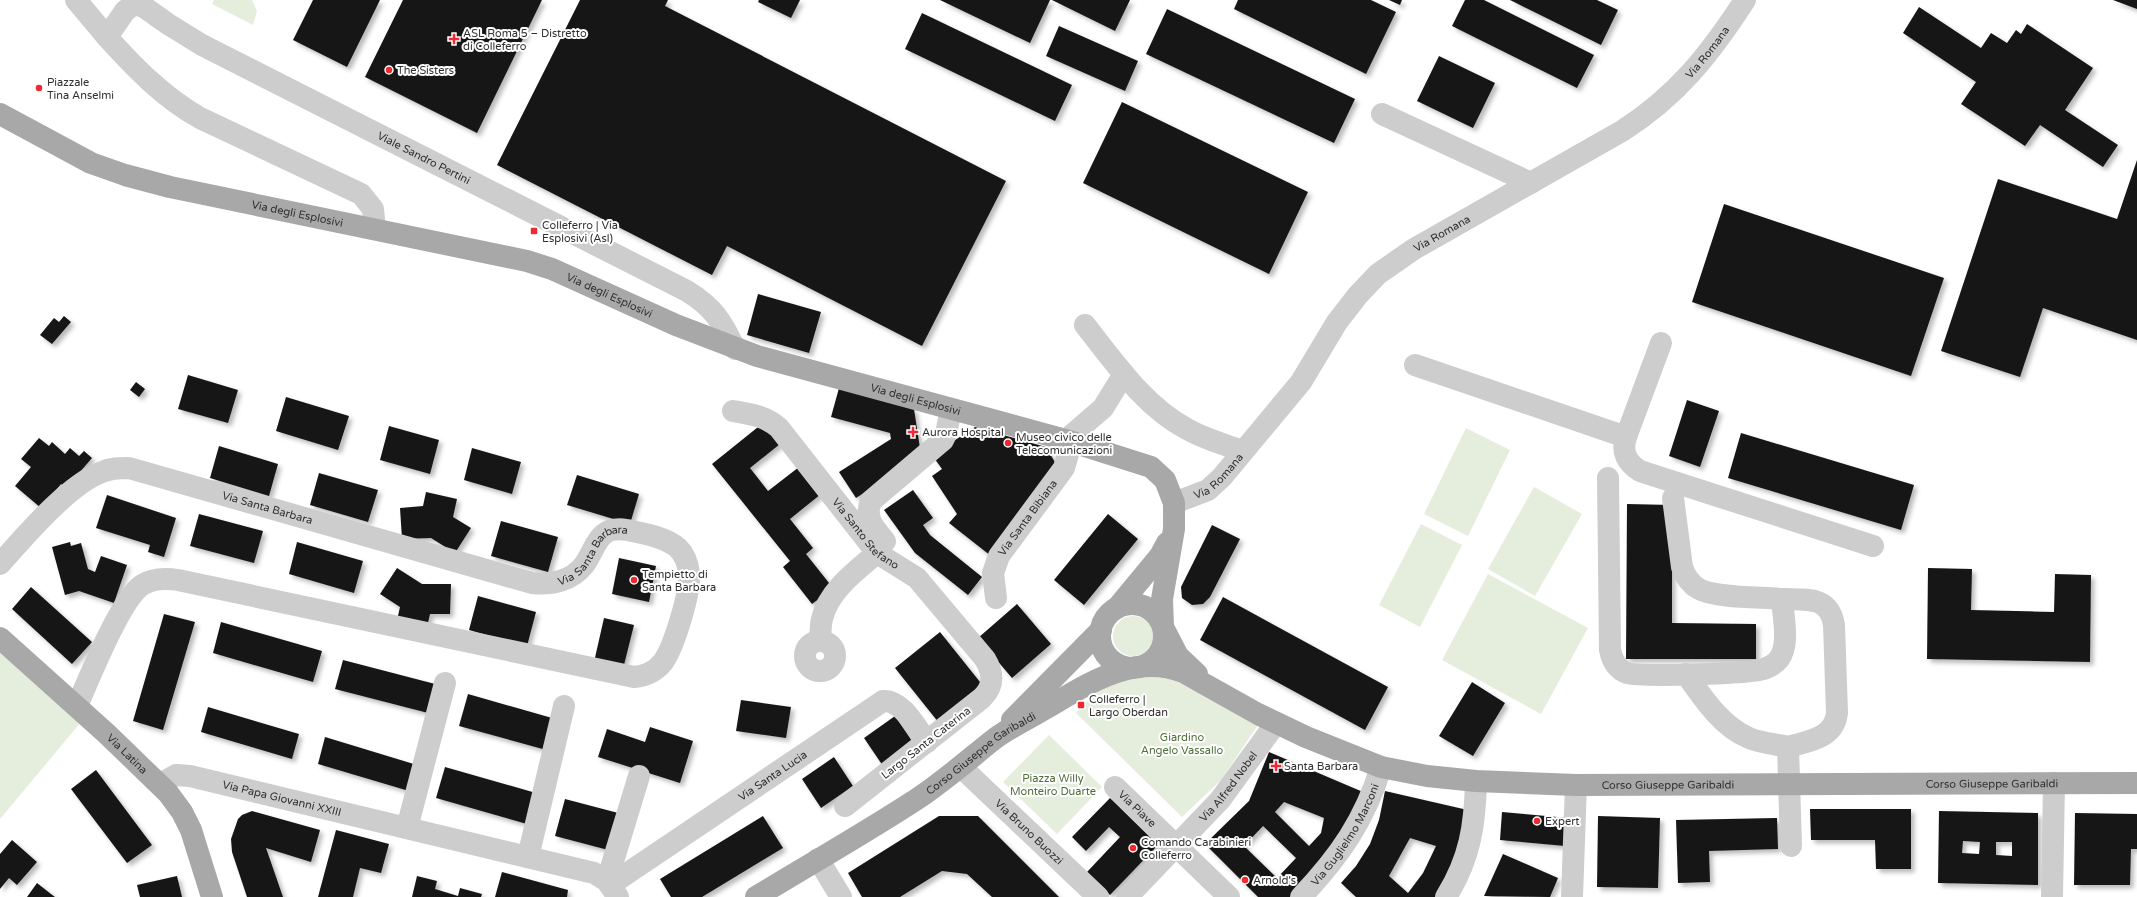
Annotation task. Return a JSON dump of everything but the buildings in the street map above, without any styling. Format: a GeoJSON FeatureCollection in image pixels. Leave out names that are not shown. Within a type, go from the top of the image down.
{"type":"FeatureCollection","features":[{"type":"Feature","properties":{"kind":"main road","name":"Via degli Esplosivi"},"geometry":{"type":"LineString","coordinates":[[0,114],[69,153],[125,176],[170,187],[503,255],[539,265],[658,318],[735,349],[769,360],[1066,440],[1151,467],[1165,480],[1174,503],[1174,529],[1162,592],[1163,627]]}},
{"type":"Feature","properties":{"kind":"main road","name":"Via degli Esplosivi"},"geometry":{"type":"LineString","coordinates":[[1117,608],[1160,556],[1174,529]]}},
{"type":"Feature","properties":{"kind":"main road"},"geometry":{"type":"LineString","coordinates":[[995,739],[1039,691],[1101,630],[1107,618],[1117,608],[1125,605],[1144,606],[1159,618],[1163,627],[1163,646],[1152,661],[1134,668],[1123,667],[1109,658],[1102,648],[1101,630]]}},
{"type":"Feature","properties":{"kind":"main road","name":"Corso Giuseppe Garibaldi"},"geometry":{"type":"LineString","coordinates":[[1163,627],[1173,649],[1183,662],[1218,692]]}},
{"type":"Feature","properties":{"kind":"main road","name":"Via Latina"},"geometry":{"type":"LineString","coordinates":[[0,638],[77,706],[160,784],[177,803],[187,821],[212,897]]}},
{"type":"Feature","properties":{"kind":"main road","name":"Corso Giuseppe Garibaldi"},"geometry":{"type":"LineString","coordinates":[[756,897],[912,802],[961,767],[995,739],[1096,679],[1110,673],[1134,668],[1159,666],[1171,667],[1183,672],[1276,723],[1381,767],[1427,776],[1476,781],[1576,785],[2137,783]]}},
{"type":"Feature","properties":{"kind":"street"},"geometry":{"type":"LineString","coordinates":[[76,0],[107,37],[148,80],[189,111],[361,194],[373,209],[375,229]]}},
{"type":"Feature","properties":{"kind":"street","name":"Via Romana"},"geometry":{"type":"LineString","coordinates":[[1174,503],[1208,490],[1222,477],[1242,451],[1301,382],[1336,322],[1375,277],[1407,253],[1622,131],[1672,94],[1704,60],[1745,0]]}},
{"type":"Feature","properties":{"kind":"street","name":"Viale Sandro Pertini"},"geometry":{"type":"LineString","coordinates":[[107,37],[129,7],[134,4],[144,7],[202,45],[687,291],[708,305],[718,316],[735,349]]}},
{"type":"Feature","properties":{"kind":"street"},"geometry":{"type":"LineString","coordinates":[[1382,114],[1531,183]]}},
{"type":"Feature","properties":{"kind":"street"},"geometry":{"type":"LineString","coordinates":[[1084,325],[1124,374],[1152,404],[1178,423],[1196,433],[1242,451]]}},
{"type":"Feature","properties":{"kind":"street"},"geometry":{"type":"LineString","coordinates":[[1661,343],[1626,437],[1624,447],[1625,455],[1630,464],[1640,471],[1873,546]]}},
{"type":"Feature","properties":{"kind":"street"},"geometry":{"type":"LineString","coordinates":[[1415,366],[1626,437]]}},
{"type":"Feature","properties":{"kind":"street"},"geometry":{"type":"LineString","coordinates":[[1066,440],[1103,408],[1124,374]]}},
{"type":"Feature","properties":{"kind":"street"},"geometry":{"type":"LineString","coordinates":[[917,578],[874,528],[867,512],[871,501],[943,440],[946,434],[951,409]]}},
{"type":"Feature","properties":{"kind":"street","name":"Via Santo Stefano"},"geometry":{"type":"LineString","coordinates":[[732,411],[758,415],[769,420],[779,428],[877,553],[917,578],[985,659],[991,671]]}},
{"type":"Feature","properties":{"kind":"street","name":"Via Santa Bibiana"},"geometry":{"type":"LineString","coordinates":[[996,598],[993,573],[996,563],[1064,468],[1068,454],[1066,440]]}},
{"type":"Feature","properties":{"kind":"street","name":"Via Santa Barbara"},"geometry":{"type":"LineString","coordinates":[[0,564],[28,532],[76,488],[101,472],[110,469],[129,468],[146,471],[532,583],[558,582],[576,573],[585,563],[597,540],[606,533],[617,530],[626,530],[665,540],[678,549],[688,568],[689,580],[672,647],[657,668],[649,674],[634,677],[178,580],[166,578],[154,580],[142,585],[126,605],[77,706]]}},
{"type":"Feature","properties":{"kind":"street"},"geometry":{"type":"LineString","coordinates":[[1608,478],[1611,655],[1618,667],[1628,673],[1686,674],[1758,670],[1772,665],[1778,660],[1784,648],[1782,599]]}},
{"type":"Feature","properties":{"kind":"street"},"geometry":{"type":"LineString","coordinates":[[1673,498],[1682,567],[1684,574],[1693,585],[1712,593],[1782,599],[1815,600],[1826,606],[1833,618],[1835,632],[1837,713],[1835,724],[1829,733],[1820,738],[1788,747],[1757,741],[1733,728],[1709,705],[1686,674]]}},
{"type":"Feature","properties":{"kind":"street"},"geometry":{"type":"LineString","coordinates":[[820,640],[822,619],[827,605],[842,584],[877,553]]}},
{"type":"Feature","properties":{"kind":"street","name":"Largo Santa Caterina"},"geometry":{"type":"LineString","coordinates":[[845,806],[988,693],[992,682],[991,671]]}},
{"type":"Feature","properties":{"kind":"street"},"geometry":{"type":"LineString","coordinates":[[407,828],[446,683]]}},
{"type":"Feature","properties":{"kind":"street","name":"Via Santa Lucia"},"geometry":{"type":"LineString","coordinates":[[612,888],[883,700],[893,702],[900,708],[927,742]]}},
{"type":"Feature","properties":{"kind":"street"},"geometry":{"type":"LineString","coordinates":[[528,857],[564,706]]}},
{"type":"Feature","properties":{"kind":"street","name":"Via Alfred Nobel"},"geometry":{"type":"LineString","coordinates":[[1127,897],[1228,791],[1276,723]]}},
{"type":"Feature","properties":{"kind":"street"},"geometry":{"type":"LineString","coordinates":[[1788,747],[1791,846]]}},
{"type":"Feature","properties":{"kind":"street","name":"Via Bruno Buozzi"},"geometry":{"type":"LineString","coordinates":[[961,767],[1098,897]]}},
{"type":"Feature","properties":{"kind":"street","name":"Via Guglielmo Marconi"},"geometry":{"type":"LineString","coordinates":[[1301,897],[1332,864],[1354,831],[1370,801],[1381,767]]}},
{"type":"Feature","properties":{"kind":"street","name":"Via Papa Giovanni XXIII"},"geometry":{"type":"LineString","coordinates":[[160,784],[170,777],[185,775],[594,873],[612,888]]}},
{"type":"Feature","properties":{"kind":"street"},"geometry":{"type":"LineString","coordinates":[[612,888],[639,776]]}},
{"type":"Feature","properties":{"kind":"street"},"geometry":{"type":"LineString","coordinates":[[1446,897],[1462,870],[1467,854],[1475,809],[1476,781]]}},
{"type":"Feature","properties":{"kind":"street"},"geometry":{"type":"LineString","coordinates":[[2052,897],[2054,783]]}},
{"type":"Feature","properties":{"kind":"street"},"geometry":{"type":"LineString","coordinates":[[1572,897],[1576,785]]}},
{"type":"Feature","properties":{"kind":"street","name":"Via Piave"},"geometry":{"type":"LineString","coordinates":[[1116,787],[1229,897]]}},
{"type":"Feature","properties":{"kind":"street"},"geometry":{"type":"LineString","coordinates":[[818,859],[841,897]]}},
{"type":"Feature","properties":{"kind":"green space"},"geometry":{"type":"Polygon","coordinates":[[[214,0],[252,0],[257,11],[253,25],[212,4],[214,0]]]}},
{"type":"Feature","properties":{"kind":"green space"},"geometry":{"type":"Polygon","coordinates":[[[1466,428],[1510,450],[1468,536],[1424,514],[1466,428]]]}},
{"type":"Feature","properties":{"kind":"green space"},"geometry":{"type":"Polygon","coordinates":[[[1534,487],[1582,514],[1535,596],[1488,569],[1534,487]]]}},
{"type":"Feature","properties":{"kind":"green space"},"geometry":{"type":"Polygon","coordinates":[[[1421,524],[1462,545],[1420,627],[1379,605],[1421,524]]]}},
{"type":"Feature","properties":{"kind":"green space"},"geometry":{"type":"Polygon","coordinates":[[[1488,574],[1588,628],[1541,714],[1442,660],[1488,574]]]}},
{"type":"Feature","properties":{"kind":"green space"},"geometry":{"type":"Polygon","coordinates":[[[1133,616],[1141,618],[1147,622],[1151,628],[1153,636],[1151,644],[1147,650],[1141,654],[1133,656],[1125,654],[1119,650],[1115,644],[1113,636],[1115,628],[1119,622],[1125,618],[1133,616]]]}},
{"type":"Feature","properties":{"kind":"green space"},"geometry":{"type":"Polygon","coordinates":[[[0,644],[86,716],[0,819],[0,644]]]}},
{"type":"Feature","properties":{"kind":"green space","name":"Giardino Angelo Vassallo"},"geometry":{"type":"Polygon","coordinates":[[[1159,675],[1174,680],[1258,725],[1221,780],[1182,817],[1076,713],[1100,688],[1130,679],[1159,675]]]}},
{"type":"Feature","properties":{"kind":"green space","name":"Piazza Willy Monteiro Duarte"},"geometry":{"type":"Polygon","coordinates":[[[1049,735],[1102,787],[1057,834],[1003,782],[1049,735]]]}},
{"type":"Feature","properties":{"kind":"place","name":"ASL Roma 5 – Distretto di Colleferro"},"geometry":{"type":"Point","coordinates":[454,39]}},
{"type":"Feature","properties":{"kind":"place","name":"The Sisters"},"geometry":{"type":"Point","coordinates":[389,70]}},
{"type":"Feature","properties":{"kind":"place","name":"Piazzale Tina Anselmi"},"geometry":{"type":"Point","coordinates":[39,88]}},
{"type":"Feature","properties":{"kind":"place","name":"Colleferro | Via Esplosivi (Asl)"},"geometry":{"type":"Point","coordinates":[534,231]}},
{"type":"Feature","properties":{"kind":"place","name":"Aurora Hospital"},"geometry":{"type":"Point","coordinates":[913,432]}},
{"type":"Feature","properties":{"kind":"place","name":"Museo civico delle Telecomunicazioni"},"geometry":{"type":"Point","coordinates":[1008,443]}},
{"type":"Feature","properties":{"kind":"place","name":"Tempietto di Santa Barbara"},"geometry":{"type":"Point","coordinates":[634,580]}},
{"type":"Feature","properties":{"kind":"place","name":"Colleferro | Largo Oberdan"},"geometry":{"type":"Point","coordinates":[1081,705]}},
{"type":"Feature","properties":{"kind":"place","name":"Santa Barbara"},"geometry":{"type":"Point","coordinates":[1276,766]}},
{"type":"Feature","properties":{"kind":"place","name":"Expert"},"geometry":{"type":"Point","coordinates":[1537,821]}},
{"type":"Feature","properties":{"kind":"place","name":"Comando Carabinieri Colleferro"},"geometry":{"type":"Point","coordinates":[1133,848]}},
{"type":"Feature","properties":{"kind":"place","name":"Arnold's"},"geometry":{"type":"Point","coordinates":[1245,880]}}]}
